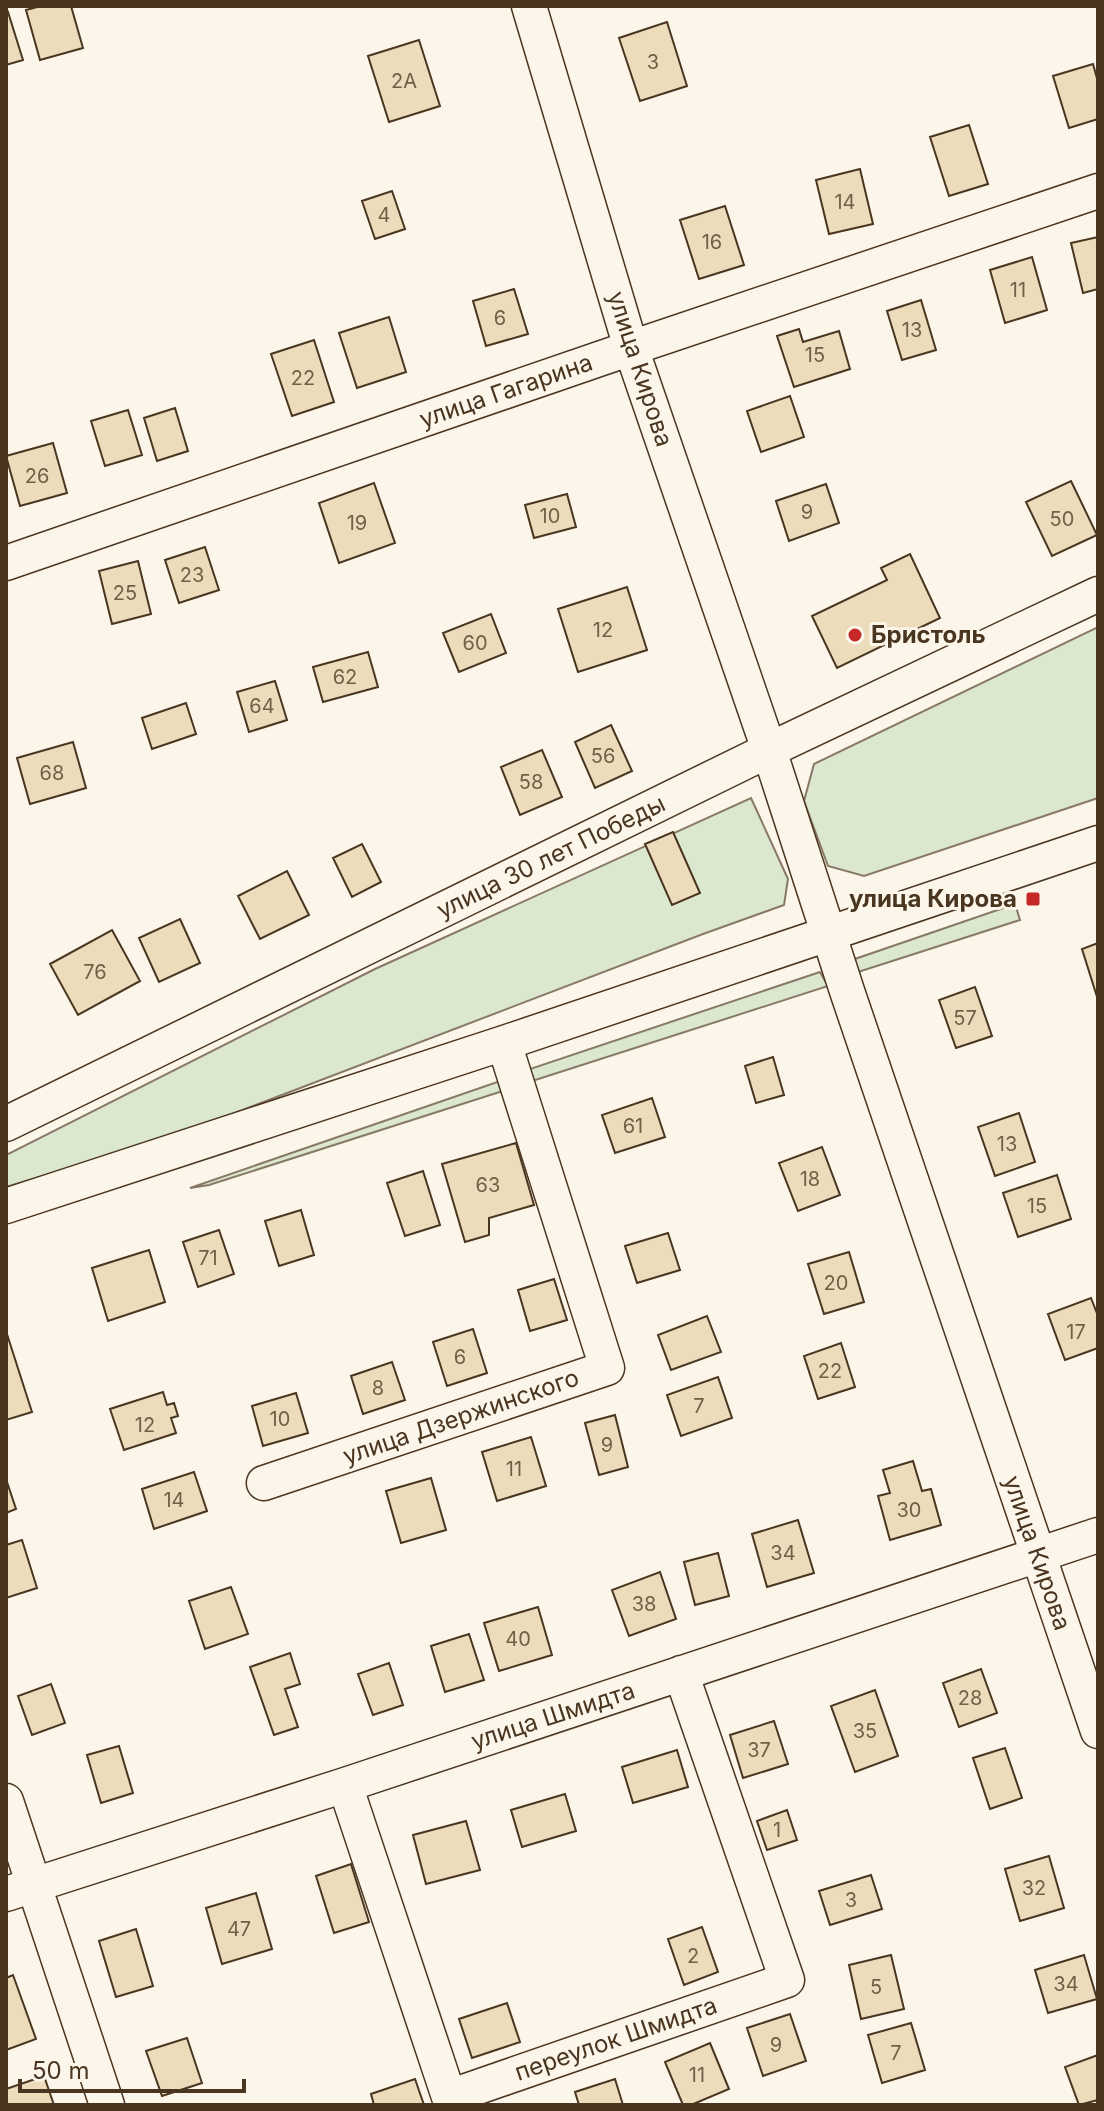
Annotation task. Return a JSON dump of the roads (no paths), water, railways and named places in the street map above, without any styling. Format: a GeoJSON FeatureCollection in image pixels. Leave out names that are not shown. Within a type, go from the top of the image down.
{"type":"FeatureCollection","features":[{"type":"Feature","properties":{"kind":"street","name":"улица Кирова"},"geometry":{"type":"LineString","coordinates":[[529,6],[631,348],[1098,1731]]}},
{"type":"Feature","properties":{"kind":"street","name":"улица Гагарина"},"geometry":{"type":"LineString","coordinates":[[6,563],[1098,191]]}},
{"type":"Feature","properties":{"kind":"street","name":"улица 30 лет Победы"},"geometry":{"type":"LineString","coordinates":[[6,1124],[769,750],[1098,594]]}},
{"type":"Feature","properties":{"kind":"street"},"geometry":{"type":"LineString","coordinates":[[6,1206],[504,1043],[1098,843]]}},
{"type":"Feature","properties":{"kind":"street","name":"улица Дзержинского"},"geometry":{"type":"LineString","coordinates":[[264,1483],[607,1368],[504,1043]]}},
{"type":"Feature","properties":{"kind":"street","name":"улица Шмидта"},"geometry":{"type":"LineString","coordinates":[[20,1889],[345,1785],[1098,1535]]}},
{"type":"Feature","properties":{"kind":"street","name":"переулок Шмидта"},"geometry":{"type":"LineString","coordinates":[[345,1785],[449,2097],[787,1980],[681,1673]]}},
{"type":"Feature","properties":{"kind":"street"},"geometry":{"type":"LineString","coordinates":[[6,1801],[20,1889],[107,2105]]}},
{"type":"Feature","properties":{"kind":"place","name":"Бристоль"},"geometry":{"type":"Point","coordinates":[855,635]}},
{"type":"Feature","properties":{"kind":"place","name":"улица Кирова"},"geometry":{"type":"Point","coordinates":[1033,899]}}]}
